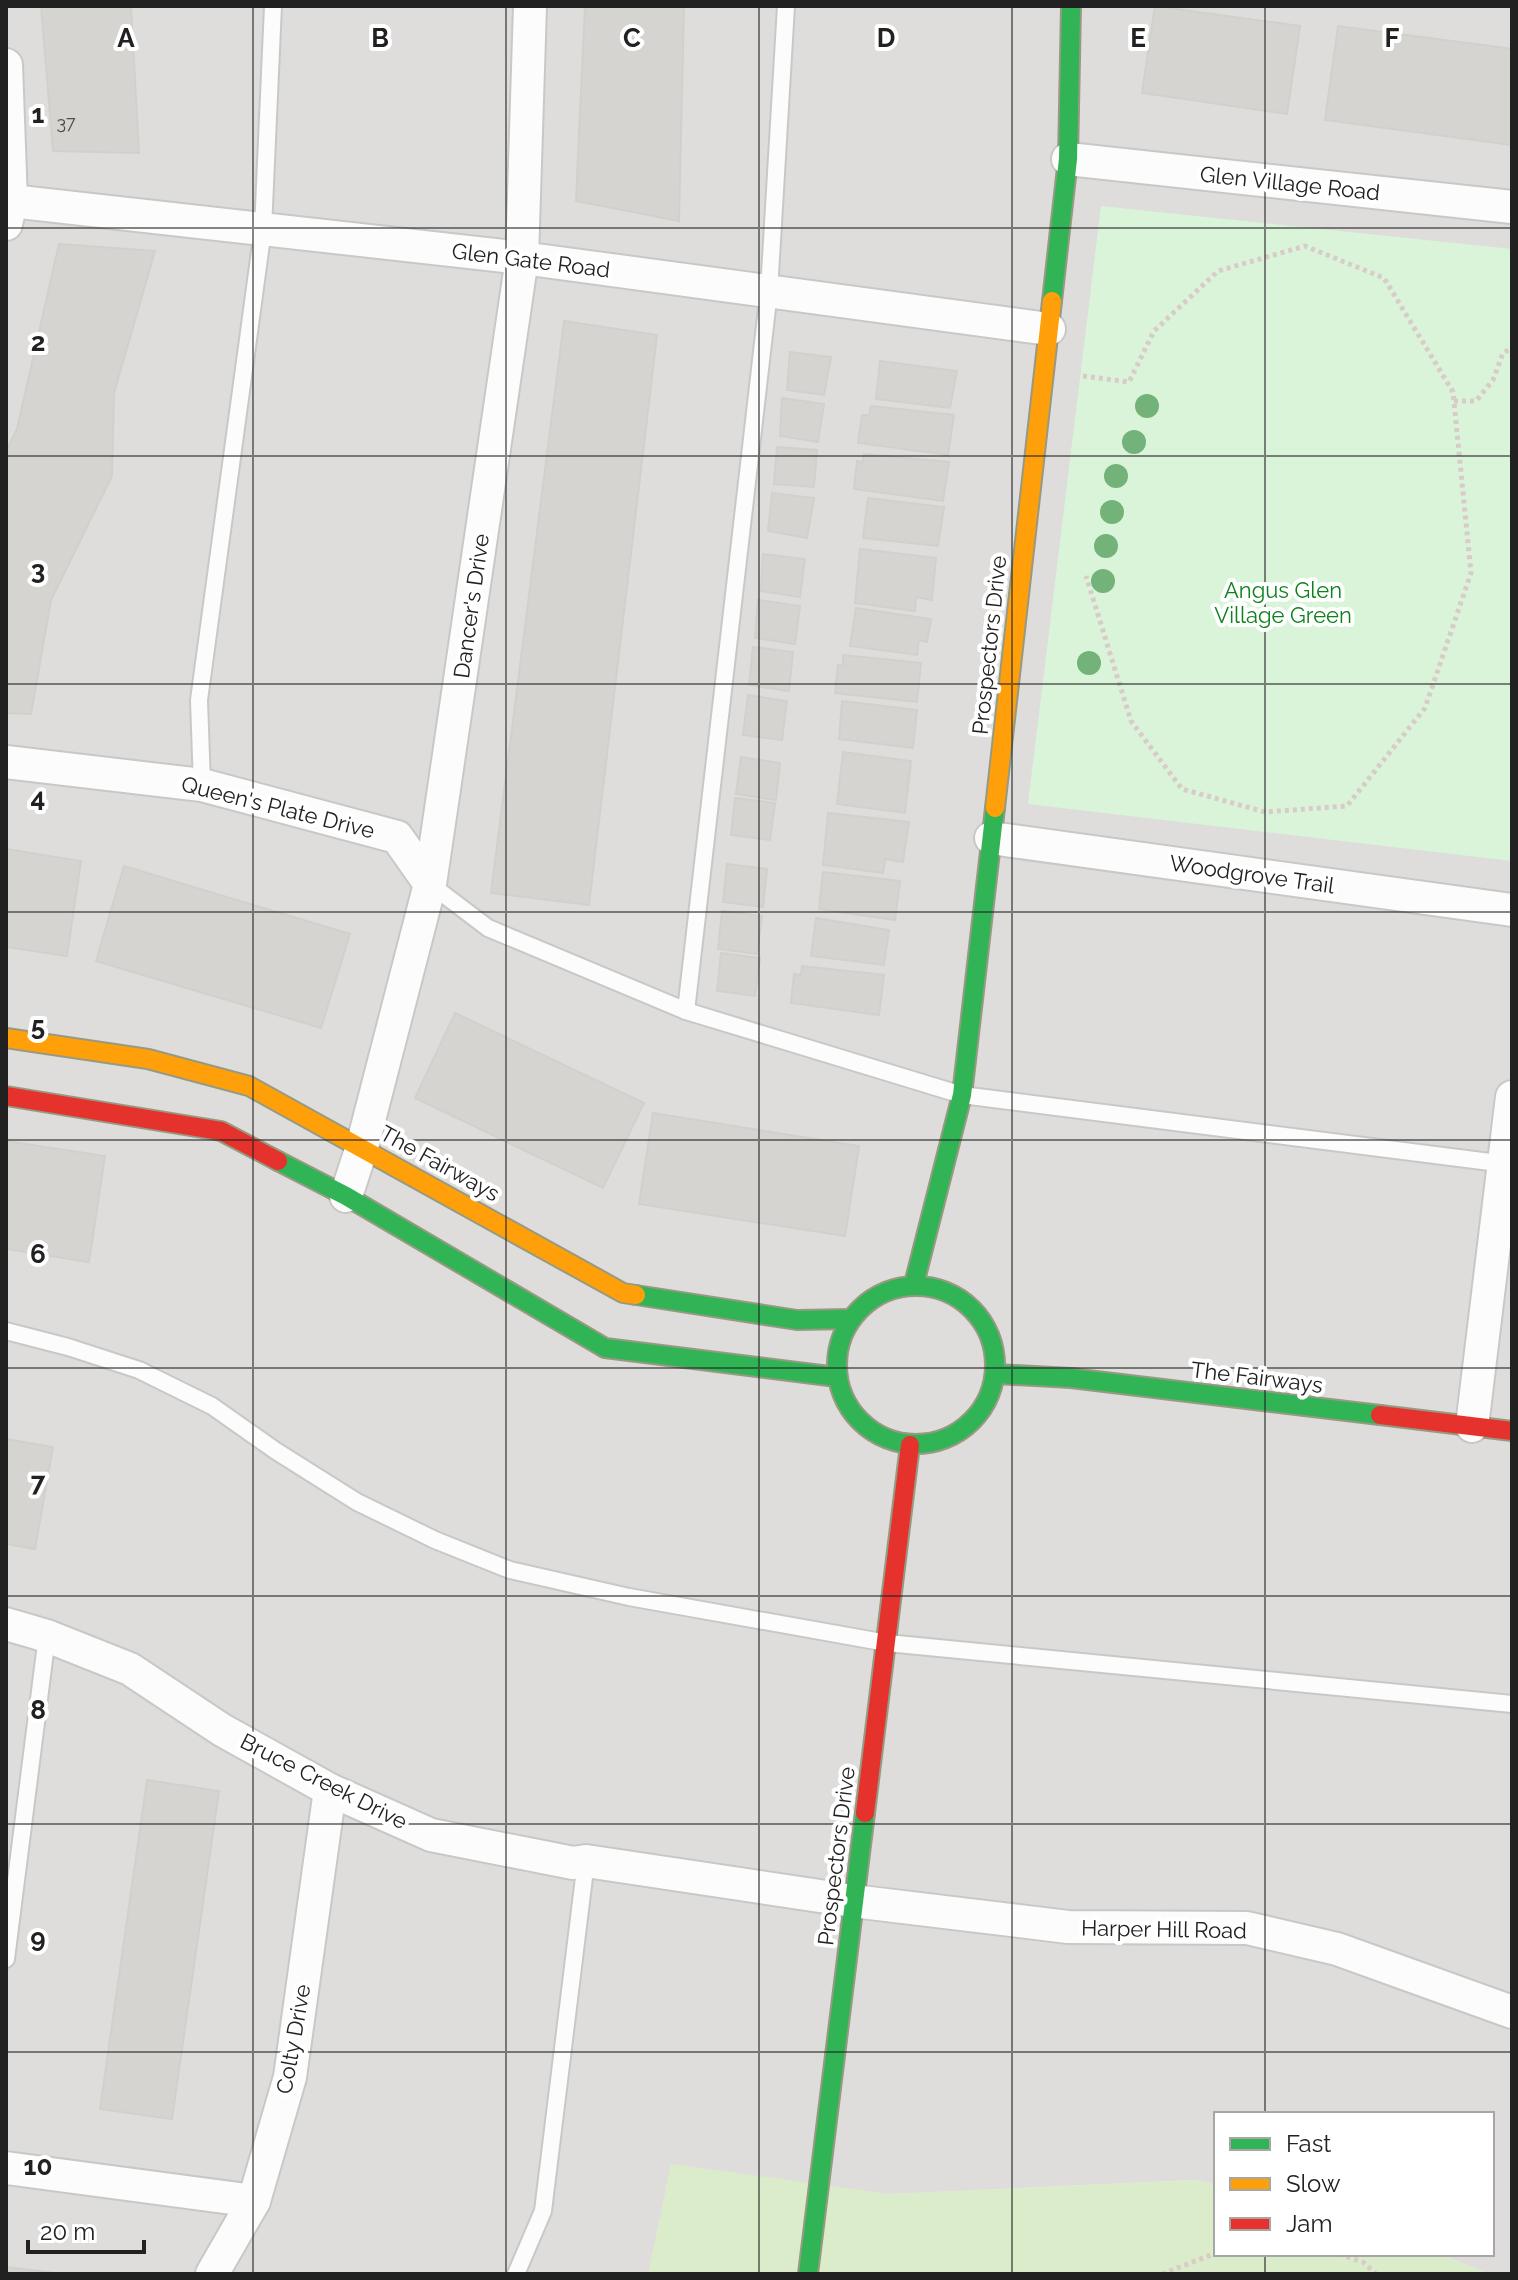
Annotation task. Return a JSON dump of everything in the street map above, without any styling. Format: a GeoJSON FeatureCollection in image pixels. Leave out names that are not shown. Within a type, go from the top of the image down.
{"type":"FeatureCollection","features":[{"type":"Feature","properties":{"kind":"street","name":"Dancer's Drive"},"geometry":{"type":"LineString","coordinates":[[346,1196],[362,1147],[430,884],[522,258],[530,6]]}},
{"type":"Feature","properties":{"kind":"street","name":"Prospectors Drive"},"geometry":{"type":"LineString","coordinates":[[914,1284],[962,1095],[1068,159],[1071,6]]}},
{"type":"Feature","properties":{"kind":"street"},"geometry":{"type":"LineString","coordinates":[[6,65],[8,212]]}},
{"type":"Feature","properties":{"kind":"street","name":"Glen Village Road"},"geometry":{"type":"LineString","coordinates":[[1068,159],[1512,207]]}},
{"type":"Feature","properties":{"kind":"street","name":"Glen Gate Road"},"geometry":{"type":"LineString","coordinates":[[8,212],[263,229],[522,258],[1049,329]]}},
{"type":"Feature","properties":{"kind":"street","name":"Queen's Plate Drive"},"geometry":{"type":"LineString","coordinates":[[6,762],[202,785],[397,837],[430,884]]}},
{"type":"Feature","properties":{"kind":"street","name":"Woodgrove Trail"},"geometry":{"type":"LineString","coordinates":[[991,838],[1512,910]]}},
{"type":"Feature","properties":{"kind":"street","name":"The Fairways"},"geometry":{"type":"LineString","coordinates":[[6,1038],[148,1059],[249,1086],[623,1293],[797,1320],[850,1319]]}},
{"type":"Feature","properties":{"kind":"street"},"geometry":{"type":"LineString","coordinates":[[6,1096],[221,1131],[346,1196],[605,1348],[837,1377]]}},
{"type":"Feature","properties":{"kind":"street"},"geometry":{"type":"LineString","coordinates":[[1472,1426],[1508,1164],[1512,1097]]}},
{"type":"Feature","properties":{"kind":"street"},"geometry":{"type":"LineString","coordinates":[[914,1284],[950,1292],[980,1315],[995,1350],[996,1374],[985,1407],[971,1424],[953,1436],[932,1443],[910,1445],[876,1434],[850,1410],[837,1377],[839,1344],[850,1319],[867,1301],[889,1289],[914,1284]]}},
{"type":"Feature","properties":{"kind":"street","name":"The Fairways"},"geometry":{"type":"LineString","coordinates":[[996,1374],[1071,1378],[1512,1431]]}},
{"type":"Feature","properties":{"kind":"street","name":"Prospectors Drive"},"geometry":{"type":"LineString","coordinates":[[808,2274],[910,1445]]}},
{"type":"Feature","properties":{"kind":"street","name":"Bruce Creek Drive"},"geometry":{"type":"LineString","coordinates":[[6,1624],[47,1636],[130,1669],[222,1730],[330,1790],[431,1835],[573,1863],[586,1861],[853,1901]]}},
{"type":"Feature","properties":{"kind":"street","name":"Colty Drive"},"geometry":{"type":"LineString","coordinates":[[212,2274],[254,2201],[290,2077],[330,1790]]}},
{"type":"Feature","properties":{"kind":"street","name":"Harper Hill Road"},"geometry":{"type":"LineString","coordinates":[[853,1901],[1068,1927],[1247,1928],[1337,1949],[1512,2012]]}},
{"type":"Feature","properties":{"kind":"street"},"geometry":{"type":"LineString","coordinates":[[6,2168],[254,2201]]}},
{"type":"Feature","properties":{"kind":"lane"},"geometry":{"type":"LineString","coordinates":[[202,785],[199,700],[263,229],[273,6]]}},
{"type":"Feature","properties":{"kind":"lane"},"geometry":{"type":"LineString","coordinates":[[686,1011],[769,291],[786,6]]}},
{"type":"Feature","properties":{"kind":"lane"},"geometry":{"type":"LineString","coordinates":[[430,884],[488,928],[686,1011],[962,1095],[1508,1164]]}},
{"type":"Feature","properties":{"kind":"lane"},"geometry":{"type":"LineString","coordinates":[[6,1331],[139,1370],[212,1406],[357,1502],[435,1540],[510,1570],[629,1597],[887,1643],[1512,1704]]}},
{"type":"Feature","properties":{"kind":"lane"},"geometry":{"type":"LineString","coordinates":[[6,1959],[47,1636]]}},
{"type":"Feature","properties":{"kind":"lane"},"geometry":{"type":"LineString","coordinates":[[516,2274],[543,2211],[586,1861]]}},
{"type":"Feature","properties":{"kind":"path"},"geometry":{"type":"LineString","coordinates":[[1077,375],[1129,382],[1154,331],[1218,271],[1305,246],[1384,278],[1453,392],[1471,573],[1425,708],[1347,806],[1265,812],[1182,789],[1131,721],[1086,576]]}},
{"type":"Feature","properties":{"kind":"path"},"geometry":{"type":"LineString","coordinates":[[1454,401],[1476,401],[1493,380],[1503,353],[1512,348]]}},
{"type":"Feature","properties":{"kind":"path"},"geometry":{"type":"LineString","coordinates":[[1162,2274],[1214,2254]]}},
{"type":"Feature","properties":{"kind":"path"},"geometry":{"type":"LineString","coordinates":[[1345,2256],[1363,2262],[1376,2274]]}},
{"type":"Feature","properties":{"kind":"shaded area"},"geometry":{"type":"Polygon","coordinates":[[[6,6],[1512,6],[1512,2274],[1488,2274],[1446,2256],[1494,2256],[1494,2112],[1214,2112],[1214,2185],[1195,2180],[891,2194],[889,2274],[6,2274],[6,6]]]}},
{"type":"Feature","properties":{"kind":"green space","name":"Angus Glen Village Green"},"geometry":{"type":"Polygon","coordinates":[[[1101,206],[1512,249],[1512,861],[1028,804],[1101,206]]]}},
{"type":"Feature","properties":{"kind":"green space"},"geometry":{"type":"Polygon","coordinates":[[[671,2164],[890,2194],[1195,2180],[1214,2185],[1214,2256],[1446,2256],[1488,2274],[648,2274],[671,2164]]]}},
{"type":"Feature","properties":{"kind":"building"},"geometry":{"type":"Polygon","coordinates":[[[41,6],[131,6],[139,153],[53,151],[41,6]]]}},
{"type":"Feature","properties":{"kind":"building"},"geometry":{"type":"Polygon","coordinates":[[[585,6],[684,6],[679,221],[576,201],[585,6]]]}},
{"type":"Feature","properties":{"kind":"building"},"geometry":{"type":"Polygon","coordinates":[[[1155,6],[1300,26],[1287,114],[1142,93],[1155,6]]]}},
{"type":"Feature","properties":{"kind":"building"},"geometry":{"type":"Polygon","coordinates":[[[1338,26],[1512,49],[1512,145],[1325,120],[1338,26]]]}},
{"type":"Feature","properties":{"kind":"building"},"geometry":{"type":"Polygon","coordinates":[[[59,244],[155,251],[114,393],[112,476],[51,600],[31,714],[6,713],[6,451],[17,429],[59,244]]]}},
{"type":"Feature","properties":{"kind":"building"},"geometry":{"type":"Polygon","coordinates":[[[564,321],[657,335],[589,905],[491,893],[564,321]]]}},
{"type":"Feature","properties":{"kind":"building"},"geometry":{"type":"Polygon","coordinates":[[[790,352],[831,357],[824,395],[787,390],[790,352]]]}},
{"type":"Feature","properties":{"kind":"building"},"geometry":{"type":"Polygon","coordinates":[[[880,361],[957,371],[950,408],[876,399],[880,361]]]}},
{"type":"Feature","properties":{"kind":"building"},"geometry":{"type":"Polygon","coordinates":[[[782,398],[824,404],[818,442],[780,436],[782,398]]]}},
{"type":"Feature","properties":{"kind":"building"},"geometry":{"type":"Polygon","coordinates":[[[871,406],[954,415],[948,455],[858,443],[862,415],[869,415],[871,406]]]}},
{"type":"Feature","properties":{"kind":"building"},"geometry":{"type":"Polygon","coordinates":[[[777,447],[817,450],[814,487],[774,484],[777,447]]]}},
{"type":"Feature","properties":{"kind":"building"},"geometry":{"type":"Polygon","coordinates":[[[864,454],[949,462],[943,501],[854,489],[857,461],[863,462],[864,454]]]}},
{"type":"Feature","properties":{"kind":"building"},"geometry":{"type":"Polygon","coordinates":[[[772,493],[814,498],[807,538],[768,531],[772,493]]]}},
{"type":"Feature","properties":{"kind":"building"},"geometry":{"type":"Polygon","coordinates":[[[868,498],[944,507],[938,546],[863,538],[868,498]]]}},
{"type":"Feature","properties":{"kind":"building"},"geometry":{"type":"Polygon","coordinates":[[[860,549],[936,558],[932,600],[916,597],[915,611],[855,603],[860,549]]]}},
{"type":"Feature","properties":{"kind":"building"},"geometry":{"type":"Polygon","coordinates":[[[763,554],[805,559],[800,597],[761,591],[763,554]]]}},
{"type":"Feature","properties":{"kind":"building"},"geometry":{"type":"Polygon","coordinates":[[[758,600],[800,606],[795,644],[755,638],[758,600]]]}},
{"type":"Feature","properties":{"kind":"building"},"geometry":{"type":"Polygon","coordinates":[[[856,608],[931,619],[927,642],[919,640],[917,655],[850,646],[856,608]]]}},
{"type":"Feature","properties":{"kind":"building"},"geometry":{"type":"Polygon","coordinates":[[[753,647],[793,652],[789,691],[749,685],[753,647]]]}},
{"type":"Feature","properties":{"kind":"building"},"geometry":{"type":"Polygon","coordinates":[[[843,655],[921,663],[917,702],[835,693],[838,665],[843,666],[843,655]]]}},
{"type":"Feature","properties":{"kind":"building"},"geometry":{"type":"Polygon","coordinates":[[[748,695],[787,701],[782,740],[743,735],[748,695]]]}},
{"type":"Feature","properties":{"kind":"building"},"geometry":{"type":"Polygon","coordinates":[[[842,701],[917,710],[913,748],[839,739],[842,701]]]}},
{"type":"Feature","properties":{"kind":"building"},"geometry":{"type":"Polygon","coordinates":[[[843,752],[911,761],[905,813],[837,804],[843,752]]]}},
{"type":"Feature","properties":{"kind":"building"},"geometry":{"type":"Polygon","coordinates":[[[741,757],[780,763],[776,800],[736,794],[741,757]]]}},
{"type":"Feature","properties":{"kind":"building"},"geometry":{"type":"Polygon","coordinates":[[[735,798],[775,803],[770,840],[731,835],[735,798]]]}},
{"type":"Feature","properties":{"kind":"building"},"geometry":{"type":"Polygon","coordinates":[[[828,813],[909,822],[903,862],[885,859],[883,873],[823,865],[828,813]]]}},
{"type":"Feature","properties":{"kind":"building"},"geometry":{"type":"Polygon","coordinates":[[[6,849],[81,861],[67,956],[6,947],[6,849]]]}},
{"type":"Feature","properties":{"kind":"building"},"geometry":{"type":"Polygon","coordinates":[[[727,864],[767,869],[763,907],[723,902],[727,864]]]}},
{"type":"Feature","properties":{"kind":"building"},"geometry":{"type":"Polygon","coordinates":[[[124,866],[350,934],[321,1028],[96,961],[124,866]]]}},
{"type":"Feature","properties":{"kind":"building"},"geometry":{"type":"Polygon","coordinates":[[[823,872],[900,881],[895,920],[819,909],[823,872]]]}},
{"type":"Feature","properties":{"kind":"building"},"geometry":{"type":"Polygon","coordinates":[[[722,911],[762,916],[757,954],[718,949],[722,911]]]}},
{"type":"Feature","properties":{"kind":"building"},"geometry":{"type":"Polygon","coordinates":[[[816,918],[889,930],[884,965],[811,956],[816,918]]]}},
{"type":"Feature","properties":{"kind":"building"},"geometry":{"type":"Polygon","coordinates":[[[721,953],[760,958],[755,996],[717,991],[721,953]]]}},
{"type":"Feature","properties":{"kind":"building"},"geometry":{"type":"Polygon","coordinates":[[[802,966],[884,975],[879,1015],[791,1003],[794,974],[801,975],[802,966]]]}},
{"type":"Feature","properties":{"kind":"building"},"geometry":{"type":"Polygon","coordinates":[[[455,1013],[644,1103],[603,1188],[415,1098],[455,1013]]]}},
{"type":"Feature","properties":{"kind":"building"},"geometry":{"type":"Polygon","coordinates":[[[653,1113],[859,1146],[845,1236],[639,1204],[653,1113]]]}},
{"type":"Feature","properties":{"kind":"building"},"geometry":{"type":"Polygon","coordinates":[[[6,1141],[105,1156],[89,1262],[6,1249],[6,1141]]]}},
{"type":"Feature","properties":{"kind":"building"},"geometry":{"type":"Polygon","coordinates":[[[6,1439],[53,1447],[35,1549],[6,1544],[6,1439]]]}},
{"type":"Feature","properties":{"kind":"building"},"geometry":{"type":"Polygon","coordinates":[[[147,1780],[219,1791],[172,2119],[100,2109],[147,1780]]]}},
{"type":"Feature","properties":{"kind":"building"},"geometry":{"type":"Polygon","coordinates":[[[6,2267],[64,2274],[6,2274],[6,2267]]]}},
{"type":"Feature","properties":{"kind":"traffic: fast"},"geometry":{"type":"LineString","coordinates":[[1052,301],[1068,159],[1071,6]]}},
{"type":"Feature","properties":{"kind":"traffic: fast"},"geometry":{"type":"LineString","coordinates":[[914,1284],[962,1095],[995,808]]}},
{"type":"Feature","properties":{"kind":"traffic: fast"},"geometry":{"type":"LineString","coordinates":[[278,1161],[346,1196],[605,1348],[837,1377]]}},
{"type":"Feature","properties":{"kind":"traffic: fast"},"geometry":{"type":"LineString","coordinates":[[916,1286],[946,1292],[972,1309],[989,1335],[995,1365],[989,1395],[972,1421],[946,1438],[916,1444],[886,1438],[860,1421],[843,1395],[837,1365],[843,1335],[860,1309],[886,1292],[916,1286]]}},
{"type":"Feature","properties":{"kind":"traffic: fast"},"geometry":{"type":"LineString","coordinates":[[636,1295],[797,1320],[850,1319]]}},
{"type":"Feature","properties":{"kind":"traffic: fast"},"geometry":{"type":"LineString","coordinates":[[996,1374],[1071,1378],[1380,1415]]}},
{"type":"Feature","properties":{"kind":"traffic: fast"},"geometry":{"type":"LineString","coordinates":[[808,2274],[865,1813]]}},
{"type":"Feature","properties":{"kind":"traffic: slow"},"geometry":{"type":"LineString","coordinates":[[995,808],[1052,301]]}},
{"type":"Feature","properties":{"kind":"traffic: slow"},"geometry":{"type":"LineString","coordinates":[[6,1038],[148,1059],[249,1086],[623,1293],[636,1295]]}},
{"type":"Feature","properties":{"kind":"traffic: jam"},"geometry":{"type":"LineString","coordinates":[[6,1096],[221,1131],[278,1161]]}},
{"type":"Feature","properties":{"kind":"traffic: jam"},"geometry":{"type":"LineString","coordinates":[[1380,1415],[1512,1431]]}},
{"type":"Feature","properties":{"kind":"traffic: jam"},"geometry":{"type":"LineString","coordinates":[[865,1813],[910,1445]]}}]}
